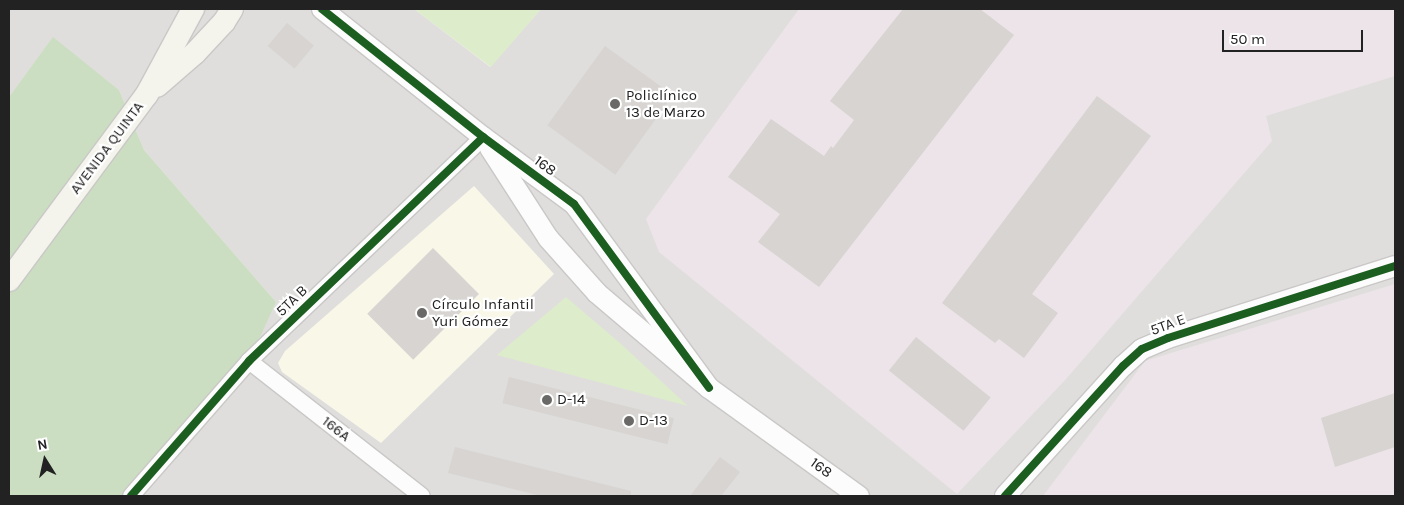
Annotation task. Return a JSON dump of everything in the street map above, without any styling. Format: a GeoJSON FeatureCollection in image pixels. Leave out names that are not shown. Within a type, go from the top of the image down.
{"type":"FeatureCollection","features":[{"type":"Feature","properties":{"kind":"main road","name":"AVENIDA QUINTA"},"geometry":{"type":"LineString","coordinates":[[9,280],[147,94],[193,9]]}},
{"type":"Feature","properties":{"kind":"main road"},"geometry":{"type":"LineString","coordinates":[[147,94],[195,53],[224,22],[232,9]]}},
{"type":"Feature","properties":{"kind":"street","name":"168"},"geometry":{"type":"LineString","coordinates":[[322,9],[483,137],[574,204],[709,388]]}},
{"type":"Feature","properties":{"kind":"street","name":"168"},"geometry":{"type":"LineString","coordinates":[[483,137],[548,238],[597,293],[709,388],[859,496]]}},
{"type":"Feature","properties":{"kind":"street","name":"5TA B"},"geometry":{"type":"LineString","coordinates":[[131,496],[249,361],[483,137]]}},
{"type":"Feature","properties":{"kind":"street","name":"5TA E"},"geometry":{"type":"LineString","coordinates":[[1005,496],[1123,366],[1142,349],[1168,338],[1395,266]]}},
{"type":"Feature","properties":{"kind":"street","name":"166A"},"geometry":{"type":"LineString","coordinates":[[249,361],[422,496]]}},
{"type":"Feature","properties":{"kind":"shaded area"},"geometry":{"type":"Polygon","coordinates":[[[9,9],[414,9],[490,67],[541,9],[1395,9],[1395,496],[131,496],[276,302],[144,150],[119,90],[53,38],[9,97],[9,9]]]}},
{"type":"Feature","properties":{"kind":"shaded area"},"geometry":{"type":"Polygon","coordinates":[[[799,9],[1395,9],[1395,76],[1266,116],[1272,141],[1066,379],[957,494],[659,252],[646,219],[799,9]]]}},
{"type":"Feature","properties":{"kind":"shaded area","name":"Círculo Infantil Yuri Gómez"},"geometry":{"type":"Polygon","coordinates":[[[474,186],[554,274],[381,443],[282,372],[278,363],[285,351],[474,186]]]}},
{"type":"Feature","properties":{"kind":"shaded area"},"geometry":{"type":"Polygon","coordinates":[[[1395,284],[1395,496],[1043,496],[1145,361],[1395,284]]]}},
{"type":"Feature","properties":{"kind":"green space"},"geometry":{"type":"Polygon","coordinates":[[[414,9],[541,9],[491,67],[414,9]]]}},
{"type":"Feature","properties":{"kind":"green space"},"geometry":{"type":"Polygon","coordinates":[[[53,37],[119,90],[144,150],[276,302],[249,361],[131,496],[9,496],[9,97],[53,37]]]}},
{"type":"Feature","properties":{"kind":"green space"},"geometry":{"type":"Polygon","coordinates":[[[566,297],[621,344],[688,406],[497,355],[566,297]]]}},
{"type":"Feature","properties":{"kind":"building"},"geometry":{"type":"Polygon","coordinates":[[[903,9],[980,9],[1014,35],[819,287],[758,242],[780,214],[728,177],[771,119],[824,156],[831,146],[833,148],[854,120],[830,101],[903,9]]]}},
{"type":"Feature","properties":{"kind":"building"},"geometry":{"type":"Polygon","coordinates":[[[287,23],[314,45],[295,68],[268,46],[287,23]]]}},
{"type":"Feature","properties":{"kind":"building","name":"Policlínico 13 de Marzo"},"geometry":{"type":"Polygon","coordinates":[[[605,46],[673,95],[615,175],[547,125],[605,46]]]}},
{"type":"Feature","properties":{"kind":"building"},"geometry":{"type":"Polygon","coordinates":[[[1097,96],[1151,136],[1032,294],[1058,313],[1024,358],[999,339],[995,343],[942,303],[1097,96]]]}},
{"type":"Feature","properties":{"kind":"building"},"geometry":{"type":"Polygon","coordinates":[[[433,248],[479,294],[413,360],[367,314],[433,248]]]}},
{"type":"Feature","properties":{"kind":"building"},"geometry":{"type":"Polygon","coordinates":[[[916,337],[991,397],[964,431],[889,370],[916,337]]]}},
{"type":"Feature","properties":{"kind":"building"},"geometry":{"type":"Polygon","coordinates":[[[509,377],[674,418],[667,444],[502,403],[509,377]]]}},
{"type":"Feature","properties":{"kind":"building"},"geometry":{"type":"Polygon","coordinates":[[[1395,393],[1395,447],[1335,467],[1321,418],[1395,393]]]}},
{"type":"Feature","properties":{"kind":"building"},"geometry":{"type":"Polygon","coordinates":[[[455,447],[631,491],[631,496],[541,496],[448,473],[455,447]]]}},
{"type":"Feature","properties":{"kind":"building"},"geometry":{"type":"Polygon","coordinates":[[[720,457],[740,472],[721,496],[690,496],[720,457]]]}},
{"type":"Feature","properties":{"kind":"cycle path"},"geometry":{"type":"LineString","coordinates":[[322,9],[483,137],[574,204],[709,388]]}},
{"type":"Feature","properties":{"kind":"cycle path"},"geometry":{"type":"LineString","coordinates":[[131,496],[249,361],[483,137]]}},
{"type":"Feature","properties":{"kind":"cycle path"},"geometry":{"type":"LineString","coordinates":[[1005,496],[1123,366],[1142,349],[1168,338],[1395,266]]}},
{"type":"Feature","properties":{"kind":"place","name":"Policlínico 13 de Marzo"},"geometry":{"type":"Point","coordinates":[615,104]}},
{"type":"Feature","properties":{"kind":"place","name":"Círculo Infantil Yuri Gómez"},"geometry":{"type":"Point","coordinates":[422,313]}},
{"type":"Feature","properties":{"kind":"place","name":"D-14"},"geometry":{"type":"Point","coordinates":[547,400]}},
{"type":"Feature","properties":{"kind":"place","name":"D-13"},"geometry":{"type":"Point","coordinates":[629,421]}}]}
